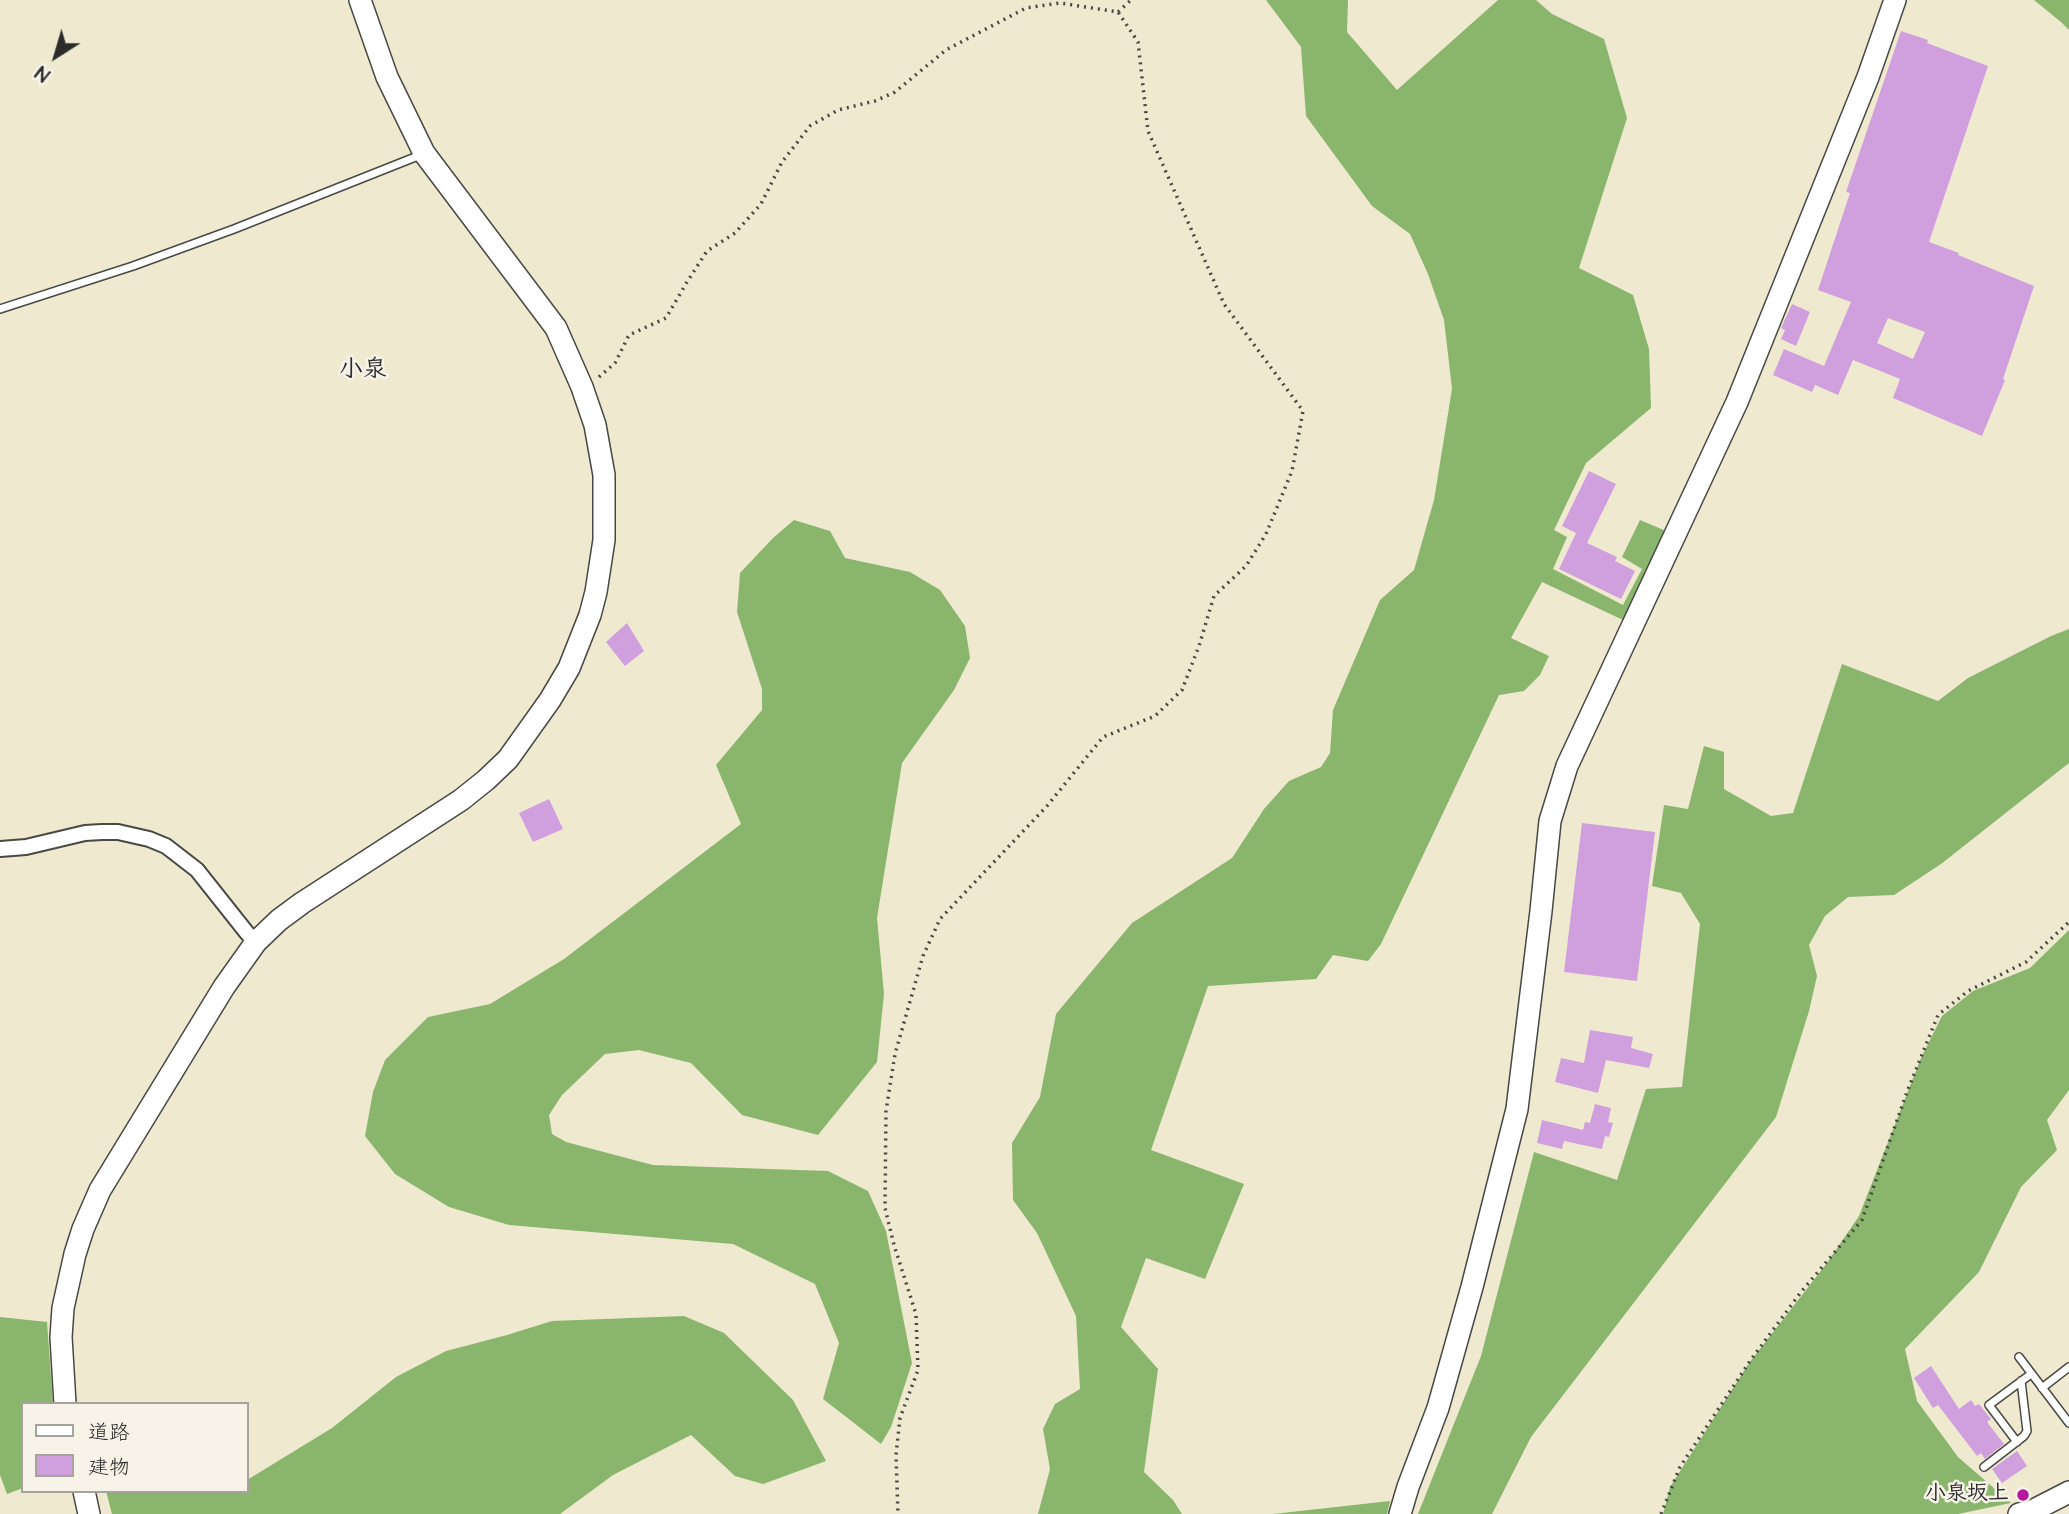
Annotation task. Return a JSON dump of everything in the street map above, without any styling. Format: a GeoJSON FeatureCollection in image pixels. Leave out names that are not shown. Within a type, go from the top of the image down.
{"type":"FeatureCollection","features":[{"type":"Feature","properties":{"kind":"street"},"geometry":{"type":"LineString","coordinates":[[65,1402],[61,1348],[64,1308],[69,1278],[83,1229],[100,1191],[224,986],[256,942],[279,920],[302,902],[440,814],[486,780],[508,759],[550,701],[569,668],[590,615],[601,563],[604,540],[604,475],[596,425],[583,387],[556,328],[424,153],[387,77],[360,0]]}},
{"type":"Feature","properties":{"kind":"street"},"geometry":{"type":"LineString","coordinates":[[1400,1514],[1438,1408],[1517,1109],[1550,821],[1567,766],[1737,402],[1863,90],[1895,0]]}},
{"type":"Feature","properties":{"kind":"street"},"geometry":{"type":"LineString","coordinates":[[0,849],[26,847],[85,833],[126,833],[149,839],[166,846],[197,870],[256,942]]}},
{"type":"Feature","properties":{"kind":"street"},"geometry":{"type":"LineString","coordinates":[[2028,1513],[2069,1492]]}},
{"type":"Feature","properties":{"kind":"street"},"geometry":{"type":"LineString","coordinates":[[84,1493],[89,1514]]}},
{"type":"Feature","properties":{"kind":"lane"},"geometry":{"type":"LineString","coordinates":[[0,309],[221,234],[424,153]]}},
{"type":"Feature","properties":{"kind":"lane"},"geometry":{"type":"LineString","coordinates":[[2019,1357],[2069,1423]]}},
{"type":"Feature","properties":{"kind":"lane"},"geometry":{"type":"LineString","coordinates":[[2042,1388],[2069,1367]]}},
{"type":"Feature","properties":{"kind":"lane"},"geometry":{"type":"LineString","coordinates":[[2017,1442],[1989,1405],[2031,1374]]}},
{"type":"Feature","properties":{"kind":"lane"},"geometry":{"type":"LineString","coordinates":[[1984,1467],[2024,1436],[2027,1430],[2021,1381]]}},
{"type":"Feature","properties":{"kind":"path"},"geometry":{"type":"LineString","coordinates":[[1118,12],[1131,0]]}},
{"type":"Feature","properties":{"kind":"path"},"geometry":{"type":"LineString","coordinates":[[583,387],[615,363],[629,335],[666,318],[708,251],[735,233],[761,204],[782,162],[810,126],[838,110],[875,101],[895,92],[946,51],[1026,8],[1060,3],[1118,12],[1138,42],[1148,131],[1224,304],[1303,411],[1292,471],[1266,534],[1246,566],[1213,596],[1199,646],[1182,690],[1155,716],[1103,737],[1047,806],[940,919],[923,956],[895,1054],[886,1111],[885,1208],[916,1314],[918,1370],[900,1418],[896,1455],[898,1514]]}},
{"type":"Feature","properties":{"kind":"path"},"geometry":{"type":"LineString","coordinates":[[1661,1514],[1680,1467],[1750,1361],[1801,1292],[1862,1220],[1907,1092],[1938,1015],[1968,991],[2026,962],[2069,922]]}},
{"type":"Feature","properties":{"kind":"green space"},"geometry":{"type":"Polygon","coordinates":[[[1266,0],[1348,0],[1347,32],[1397,90],[1498,0],[1536,0],[1552,14],[1604,39],[1627,118],[1579,268],[1633,295],[1649,349],[1651,408],[1586,463],[1554,530],[1567,537],[1553,569],[1623,605],[1642,569],[1622,557],[1640,520],[1666,531],[1623,620],[1542,582],[1511,638],[1549,656],[1540,675],[1524,691],[1499,695],[1381,944],[1368,961],[1333,955],[1316,979],[1208,986],[1151,1150],[1244,1184],[1205,1279],[1146,1258],[1121,1327],[1158,1369],[1144,1472],[1173,1500],[1182,1514],[1038,1514],[1050,1469],[1043,1429],[1055,1404],[1080,1389],[1076,1316],[1037,1233],[1013,1200],[1012,1143],[1040,1097],[1056,1014],[1132,923],[1232,858],[1264,809],[1289,781],[1321,767],[1330,753],[1333,710],[1380,600],[1414,570],[1434,500],[1452,389],[1444,320],[1410,234],[1372,206],[1306,116],[1301,47],[1266,0]]]}},
{"type":"Feature","properties":{"kind":"green space"},"geometry":{"type":"Polygon","coordinates":[[[2034,0],[2069,0],[2069,30],[2061,22],[2034,0]]]}},
{"type":"Feature","properties":{"kind":"green space"},"geometry":{"type":"Polygon","coordinates":[[[794,520],[830,531],[845,558],[910,572],[940,590],[965,626],[970,658],[954,690],[902,763],[877,918],[884,994],[877,1062],[818,1135],[742,1115],[691,1063],[639,1050],[605,1054],[562,1095],[549,1115],[552,1134],[566,1142],[653,1165],[828,1171],[868,1191],[886,1231],[912,1363],[891,1427],[881,1444],[823,1399],[839,1343],[815,1284],[733,1244],[509,1225],[449,1207],[395,1174],[365,1136],[373,1092],[385,1060],[428,1017],[490,1004],[564,959],[741,824],[716,765],[762,710],[762,689],[737,612],[740,573],[794,520]]]}},
{"type":"Feature","properties":{"kind":"green space"},"geometry":{"type":"Polygon","coordinates":[[[2069,629],[2069,763],[1941,864],[1894,895],[1848,897],[1825,916],[1809,945],[1817,976],[1776,1117],[1531,1437],[1492,1514],[1418,1514],[1481,1356],[1534,1152],[1617,1180],[1646,1089],[1682,1087],[1700,924],[1681,893],[1652,886],[1664,805],[1688,809],[1704,746],[1724,752],[1724,789],[1771,816],[1793,813],[1842,664],[1938,701],[1968,678],[2069,629]]]}},
{"type":"Feature","properties":{"kind":"green space"},"geometry":{"type":"Polygon","coordinates":[[[2069,930],[2069,1090],[2047,1120],[2057,1150],[2021,1187],[1979,1272],[1905,1349],[1917,1401],[1958,1457],[2011,1503],[1958,1514],[1663,1514],[1670,1487],[1749,1363],[1827,1263],[1859,1216],[1921,1058],[1942,1016],[1973,991],[2030,968],[2069,930]]]}},
{"type":"Feature","properties":{"kind":"green space"},"geometry":{"type":"Polygon","coordinates":[[[684,1316],[724,1333],[793,1400],[826,1461],[763,1484],[735,1476],[691,1435],[613,1475],[560,1514],[112,1514],[107,1493],[248,1493],[248,1479],[332,1428],[396,1377],[446,1351],[552,1321],[684,1316]]]}},
{"type":"Feature","properties":{"kind":"green space"},"geometry":{"type":"Polygon","coordinates":[[[0,1317],[47,1322],[53,1402],[21,1402],[21,1489],[7,1494],[0,1475],[0,1317]]]}},
{"type":"Feature","properties":{"kind":"green space"},"geometry":{"type":"Polygon","coordinates":[[[1390,1501],[1387,1514],[1273,1514],[1390,1501]]]}},
{"type":"Feature","properties":{"kind":"building"},"geometry":{"type":"Polygon","coordinates":[[[1901,31],[1988,66],[1929,242],[2034,286],[2003,379],[2005,380],[1982,436],[1893,398],[1900,379],[1853,360],[1838,395],[1815,385],[1812,392],[1773,375],[1784,349],[1824,366],[1851,302],[1818,290],[1850,193],[1846,192],[1901,31]],[[1888,318],[1877,343],[1913,359],[1925,332],[1888,318]]]}},
{"type":"Feature","properties":{"kind":"building"},"geometry":{"type":"Polygon","coordinates":[[[1792,304],[1810,312],[1796,346],[1781,339],[1785,330],[1781,328],[1792,304]]]}},
{"type":"Feature","properties":{"kind":"building"},"geometry":{"type":"Polygon","coordinates":[[[1589,471],[1616,484],[1587,543],[1617,557],[1615,561],[1635,571],[1621,599],[1559,569],[1576,533],[1562,526],[1589,471]]]}},
{"type":"Feature","properties":{"kind":"building"},"geometry":{"type":"Polygon","coordinates":[[[627,623],[644,651],[625,666],[606,642],[627,623]]]}},
{"type":"Feature","properties":{"kind":"building"},"geometry":{"type":"Polygon","coordinates":[[[549,799],[563,829],[533,842],[519,813],[549,799]]]}},
{"type":"Feature","properties":{"kind":"building"},"geometry":{"type":"Polygon","coordinates":[[[1582,823],[1655,832],[1637,981],[1564,972],[1582,823]]]}},
{"type":"Feature","properties":{"kind":"building"},"geometry":{"type":"Polygon","coordinates":[[[1590,1030],[1633,1037],[1631,1048],[1653,1054],[1649,1068],[1606,1060],[1598,1093],[1555,1082],[1561,1058],[1584,1063],[1590,1030]]]}},
{"type":"Feature","properties":{"kind":"building"},"geometry":{"type":"Polygon","coordinates":[[[1595,1104],[1611,1108],[1608,1122],[1613,1123],[1609,1137],[1605,1136],[1602,1149],[1564,1141],[1562,1149],[1537,1143],[1542,1120],[1583,1130],[1585,1122],[1590,1123],[1595,1104]]]}},
{"type":"Feature","properties":{"kind":"building"},"geometry":{"type":"Polygon","coordinates":[[[1931,1366],[1959,1409],[1971,1400],[1975,1406],[1979,1404],[1991,1419],[1987,1422],[2004,1444],[1985,1459],[1981,1453],[1977,1456],[1938,1405],[1933,1408],[1914,1378],[1931,1366]]]}},
{"type":"Feature","properties":{"kind":"building"},"geometry":{"type":"Polygon","coordinates":[[[2017,1451],[2027,1466],[2002,1483],[1992,1469],[2017,1451]]]}},
{"type":"Feature","properties":{"kind":"place","name":"小泉坂上"},"geometry":{"type":"Point","coordinates":[2023,1495]}},
{"type":"Feature","properties":{"kind":"district","name":"小泉"},"geometry":{"type":"Point","coordinates":[363,371]}}]}
